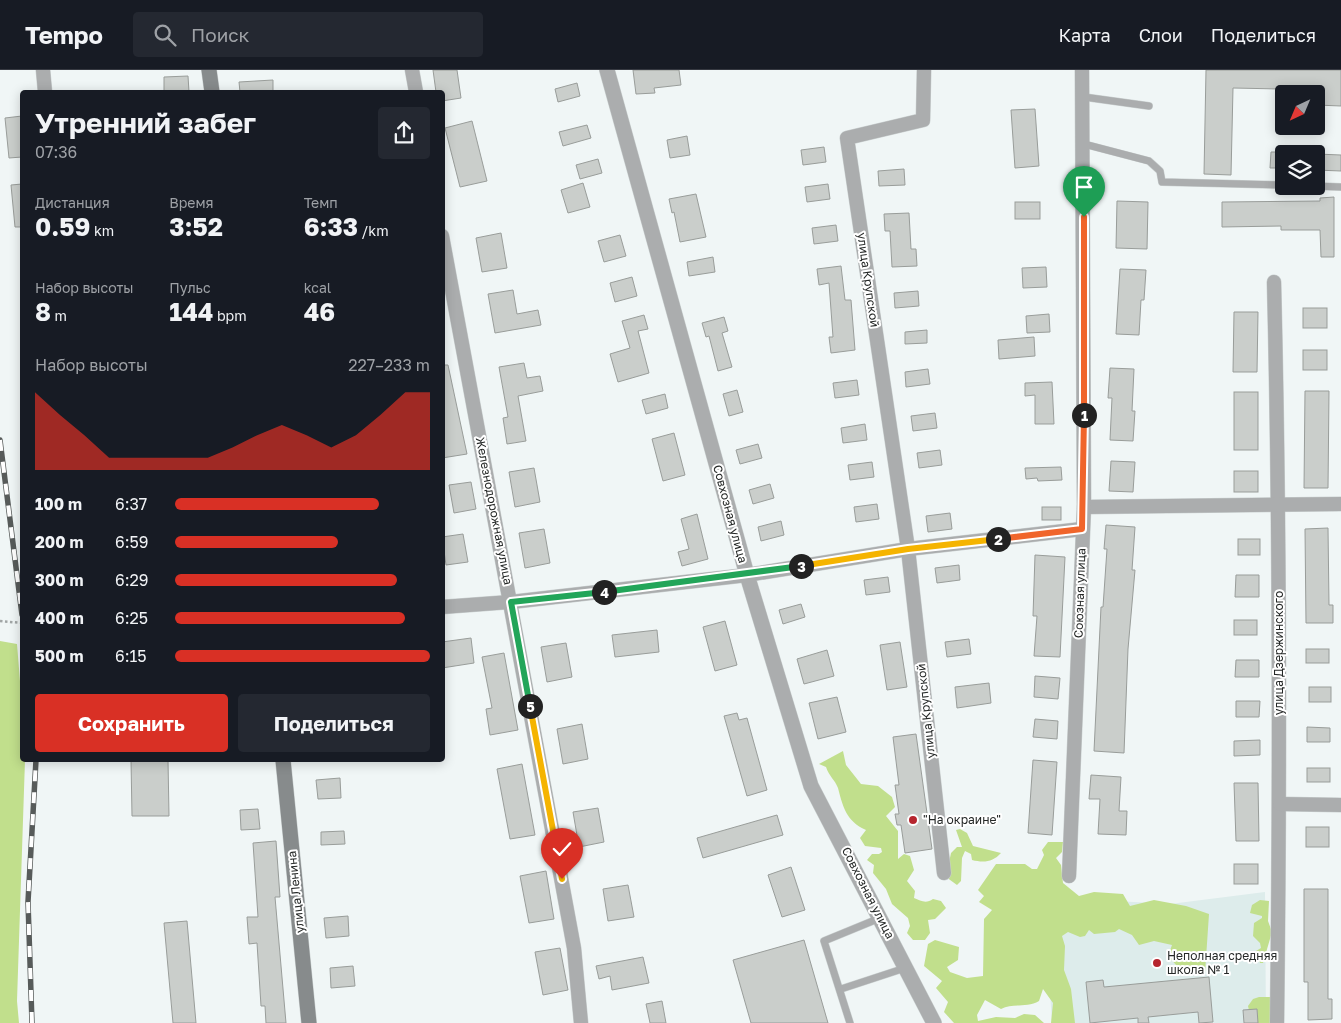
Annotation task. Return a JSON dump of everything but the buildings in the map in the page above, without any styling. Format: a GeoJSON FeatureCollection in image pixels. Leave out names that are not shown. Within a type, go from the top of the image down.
{"type":"FeatureCollection","features":[{"type":"Feature","properties":{"kind":"main road"},"geometry":{"type":"LineString","coordinates":[[209,70],[212,90]]}},
{"type":"Feature","properties":{"kind":"main road","name":"улица Ленина"},"geometry":{"type":"LineString","coordinates":[[283,762],[309,1023]]}},
{"type":"Feature","properties":{"kind":"street"},"geometry":{"type":"LineString","coordinates":[[43,70],[46,90]]}},
{"type":"Feature","properties":{"kind":"street"},"geometry":{"type":"LineString","coordinates":[[412,70],[416,90]]}},
{"type":"Feature","properties":{"kind":"street","name":"Совхозная улица"},"geometry":{"type":"LineString","coordinates":[[607,70],[747,575],[811,786],[881,918],[930,1022]]}},
{"type":"Feature","properties":{"kind":"street","name":"улица Крупской"},"geometry":{"type":"LineString","coordinates":[[924,70],[923,120],[847,138],[908,549],[944,873]]}},
{"type":"Feature","properties":{"kind":"street","name":"Союзная улица"},"geometry":{"type":"LineString","coordinates":[[1069,876],[1084,507],[1084,97],[1082,70]]}},
{"type":"Feature","properties":{"kind":"street","name":"Железнодорожная улица"},"geometry":{"type":"LineString","coordinates":[[445,252],[574,948],[581,1023]]}},
{"type":"Feature","properties":{"kind":"street","name":"улица Дзержинского"},"geometry":{"type":"LineString","coordinates":[[1274,282],[1279,504],[1280,804],[1277,1023]]}},
{"type":"Feature","properties":{"kind":"street"},"geometry":{"type":"LineString","coordinates":[[1084,507],[1341,504]]}},
{"type":"Feature","properties":{"kind":"street"},"geometry":{"type":"LineString","coordinates":[[445,607],[511,602],[747,575],[908,549],[1082,529]]}},
{"type":"Feature","properties":{"kind":"street"},"geometry":{"type":"LineString","coordinates":[[1280,804],[1341,805]]}},
{"type":"Feature","properties":{"kind":"lane"},"geometry":{"type":"LineString","coordinates":[[1084,97],[1149,106]]}},
{"type":"Feature","properties":{"kind":"lane"},"geometry":{"type":"LineString","coordinates":[[1084,144],[1149,161],[1160,171],[1162,182],[1275,185]]}},
{"type":"Feature","properties":{"kind":"lane"},"geometry":{"type":"LineString","coordinates":[[1325,186],[1341,187]]}},
{"type":"Feature","properties":{"kind":"lane"},"geometry":{"type":"LineString","coordinates":[[850,1023],[841,989],[824,941],[881,918]]}},
{"type":"Feature","properties":{"kind":"lane"},"geometry":{"type":"LineString","coordinates":[[841,989],[905,968]]}},
{"type":"Feature","properties":{"kind":"path"},"geometry":{"type":"LineString","coordinates":[[0,621],[20,623]]}},
{"type":"Feature","properties":{"kind":"shaded area","name":"Неполная средняя школа № 1"},"geometry":{"type":"Polygon","coordinates":[[[1265,892],[1266,1023],[1052,1023],[1044,897],[1170,904],[1265,892]]]}},
{"type":"Feature","properties":{"kind":"green space"},"geometry":{"type":"Polygon","coordinates":[[[0,641],[17,644],[20,681],[20,762],[25,762],[17,1001],[19,1023],[0,1023],[0,641]]]}},
{"type":"Feature","properties":{"kind":"green space"},"geometry":{"type":"Polygon","coordinates":[[[843,751],[846,765],[861,784],[878,786],[892,797],[895,807],[886,816],[898,831],[898,859],[904,854],[910,856],[914,870],[907,881],[915,891],[914,898],[923,901],[933,899],[941,901],[946,908],[935,919],[928,920],[930,933],[925,940],[913,940],[907,933],[910,926],[908,918],[892,904],[886,889],[873,873],[874,865],[867,860],[872,854],[882,852],[881,848],[865,846],[860,838],[866,830],[854,822],[846,813],[837,785],[826,767],[819,764],[843,751]]]}},
{"type":"Feature","properties":{"kind":"green space"},"geometry":{"type":"Polygon","coordinates":[[[960,829],[967,833],[973,846],[1001,853],[991,860],[980,861],[972,860],[971,854],[965,851],[962,858],[961,881],[957,885],[946,877],[951,853],[957,847],[962,847],[956,830],[960,829]]]}},
{"type":"Feature","properties":{"kind":"green space"},"geometry":{"type":"Polygon","coordinates":[[[1048,842],[1063,842],[1062,852],[1056,858],[1061,865],[1063,883],[1079,896],[1094,892],[1123,894],[1130,906],[1154,900],[1186,906],[1209,914],[1205,973],[1190,967],[1189,973],[1178,971],[1177,966],[1168,956],[1172,945],[1154,941],[1139,945],[1132,935],[1119,929],[1115,932],[1094,934],[1089,930],[1085,936],[1080,937],[1068,932],[1062,936],[1065,946],[1064,970],[1071,989],[1075,1023],[1051,1023],[1053,1003],[1043,989],[1039,1001],[1030,1004],[1001,1009],[985,1000],[977,1015],[978,1021],[996,1017],[1015,1018],[1024,1014],[1035,1015],[1044,1023],[954,1023],[944,1012],[948,1002],[936,988],[942,981],[924,966],[928,944],[935,940],[959,947],[958,960],[947,967],[950,972],[967,978],[983,976],[984,919],[992,910],[979,902],[984,896],[978,890],[996,864],[1025,864],[1032,869],[1037,869],[1044,855],[1042,850],[1048,842]]]}},
{"type":"Feature","properties":{"kind":"green space"},"geometry":{"type":"Polygon","coordinates":[[[1260,900],[1269,901],[1268,921],[1272,932],[1263,963],[1260,963],[1256,951],[1261,948],[1260,943],[1253,936],[1254,923],[1262,918],[1262,916],[1250,913],[1252,905],[1260,900]]]}},
{"type":"Feature","properties":{"kind":"green space"},"geometry":{"type":"Polygon","coordinates":[[[1271,997],[1272,1023],[1252,1023],[1248,1006],[1253,999],[1271,997]]]}},
{"type":"Feature","properties":{"kind":"railway"},"geometry":{"type":"LineString","coordinates":[[0,440],[20,599]]}},
{"type":"Feature","properties":{"kind":"railway"},"geometry":{"type":"LineString","coordinates":[[32,1023],[28,902],[36,762]]}},
{"type":"Feature","properties":{"kind":"place","name":"\"На окраине\""},"geometry":{"type":"Point","coordinates":[913,820]}},
{"type":"Feature","properties":{"kind":"place","name":"Неполная средняя школа № 1"},"geometry":{"type":"Point","coordinates":[1157,963]}},
{"type":"Feature","properties":{"kind":"route"},"geometry":{"type":"LineString","coordinates":[[562,879],[511,602],[747,575],[908,549],[1082,529],[1084,507],[1084,217]]}}]}
